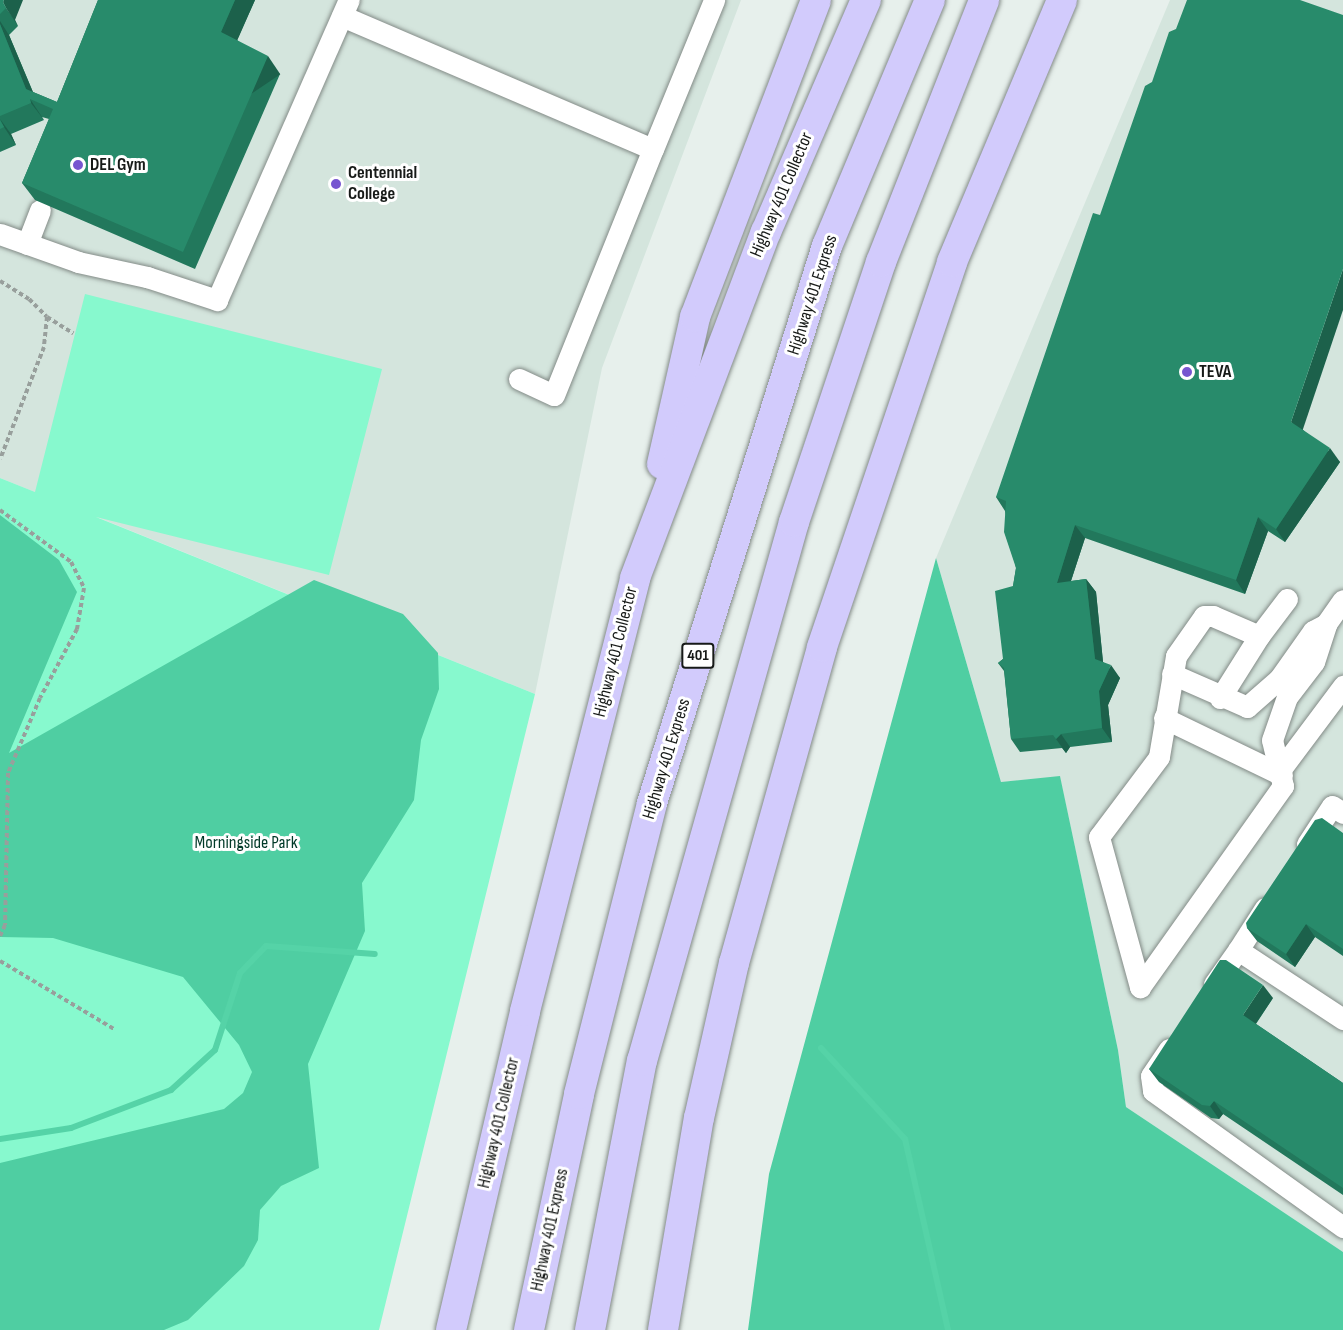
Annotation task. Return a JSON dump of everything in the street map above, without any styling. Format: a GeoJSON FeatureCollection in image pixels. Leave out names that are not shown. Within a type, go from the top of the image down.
{"type":"FeatureCollection","features":[{"type":"Feature","properties":{"kind":"highway"},"geometry":{"type":"LineString","coordinates":[[635,578],[695,317],[816,0]]}},
{"type":"Feature","properties":{"kind":"highway","name":"Highway 401 Collector"},"geometry":{"type":"LineString","coordinates":[[451,1330],[525,1011],[635,578],[766,232],[866,0]]}},
{"type":"Feature","properties":{"kind":"highway","name":"Highway 401 Express"},"geometry":{"type":"LineString","coordinates":[[529,1330],[579,1094],[652,803],[827,246],[930,0]]}},
{"type":"Feature","properties":{"kind":"highway"},"geometry":{"type":"LineString","coordinates":[[590,1330],[642,1061],[794,522],[881,262],[984,0]]}},
{"type":"Feature","properties":{"kind":"highway"},"geometry":{"type":"LineString","coordinates":[[663,1330],[699,1118],[734,963],[822,647],[952,262],[1062,0]]}},
{"type":"Feature","properties":{"kind":"lane"},"geometry":{"type":"LineString","coordinates":[[519,379],[554,395],[714,0]]}},
{"type":"Feature","properties":{"kind":"lane"},"geometry":{"type":"LineString","coordinates":[[0,234],[78,262],[147,277],[217,300],[346,8],[653,149]]}},
{"type":"Feature","properties":{"kind":"lane"},"geometry":{"type":"LineString","coordinates":[[27,244],[40,210]]}},
{"type":"Feature","properties":{"kind":"lane"},"geometry":{"type":"LineString","coordinates":[[1220,698],[1259,636],[1287,599]]}},
{"type":"Feature","properties":{"kind":"lane"},"geometry":{"type":"LineString","coordinates":[[1259,636],[1213,616],[1204,616],[1176,656],[1159,757],[1099,837],[1140,987],[1283,786],[1272,740],[1287,697],[1314,662],[1326,624],[1343,600]]}},
{"type":"Feature","properties":{"kind":"lane"},"geometry":{"type":"LineString","coordinates":[[1172,674],[1220,698],[1247,707],[1279,679],[1313,631],[1326,624]]}},
{"type":"Feature","properties":{"kind":"lane"},"geometry":{"type":"LineString","coordinates":[[1281,772],[1343,686]]}},
{"type":"Feature","properties":{"kind":"lane"},"geometry":{"type":"LineString","coordinates":[[1164,718],[1281,772]]}},
{"type":"Feature","properties":{"kind":"lane"},"geometry":{"type":"LineString","coordinates":[[1294,863],[1332,806],[1343,813]]}},
{"type":"Feature","properties":{"kind":"lane"},"geometry":{"type":"LineString","coordinates":[[1204,998],[1276,892]]}},
{"type":"Feature","properties":{"kind":"lane"},"geometry":{"type":"LineString","coordinates":[[1238,950],[1343,1019]]}},
{"type":"Feature","properties":{"kind":"lane"},"geometry":{"type":"LineString","coordinates":[[1184,1028],[1151,1076],[1153,1091],[1343,1227]]}},
{"type":"Feature","properties":{"kind":"path"},"geometry":{"type":"LineString","coordinates":[[0,281],[29,299],[47,316],[73,333]]}},
{"type":"Feature","properties":{"kind":"path"},"geometry":{"type":"LineString","coordinates":[[0,459],[44,347],[47,316]]}},
{"type":"Feature","properties":{"kind":"path"},"geometry":{"type":"LineString","coordinates":[[0,510],[71,562],[84,588],[77,629],[40,698],[8,773],[5,925],[0,936]]}},
{"type":"Feature","properties":{"kind":"path"},"geometry":{"type":"LineString","coordinates":[[0,961],[114,1029]]}},
{"type":"Feature","properties":{"kind":"shaded area","name":"Centennial College"},"geometry":{"type":"Polygon","coordinates":[[[0,0],[741,0],[602,368],[535,694],[0,478],[0,0]]]}},
{"type":"Feature","properties":{"kind":"shaded area"},"geometry":{"type":"Polygon","coordinates":[[[1170,0],[1343,0],[1343,1252],[1126,1107],[1118,1050],[1060,777],[1001,782],[936,558],[1170,0]]]}},
{"type":"Feature","properties":{"kind":"green space","name":"Morningside Park"},"geometry":{"type":"Polygon","coordinates":[[[85,294],[382,369],[329,575],[96,517],[535,694],[379,1330],[0,1330],[0,478],[35,492],[85,294]]]}},
{"type":"Feature","properties":{"kind":"green space"},"geometry":{"type":"Polygon","coordinates":[[[0,515],[59,560],[77,592],[9,753],[314,580],[403,614],[438,653],[439,689],[421,740],[414,800],[362,883],[365,931],[308,1064],[319,1168],[281,1186],[260,1210],[258,1240],[244,1266],[188,1320],[164,1330],[0,1330],[0,1163],[224,1109],[243,1093],[252,1072],[239,1045],[183,977],[53,938],[0,937],[0,515]]]}},
{"type":"Feature","properties":{"kind":"green space"},"geometry":{"type":"Polygon","coordinates":[[[936,558],[1001,782],[1060,776],[1118,1050],[1126,1107],[1343,1252],[1343,1330],[748,1330],[769,1174],[936,558]]]}},
{"type":"Feature","properties":{"kind":"building"},"geometry":{"type":"Polygon","coordinates":[[[0,0],[4,0],[6,8],[0,14],[0,0]]]}},
{"type":"Feature","properties":{"kind":"building"},"geometry":{"type":"Polygon","coordinates":[[[98,0],[235,0],[221,32],[268,56],[183,252],[22,183],[53,109],[30,99],[31,103],[0,116],[0,24],[26,89],[57,102],[98,0]]]}},
{"type":"Feature","properties":{"kind":"building","name":"TEVA"},"geometry":{"type":"Polygon","coordinates":[[[1187,0],[1300,0],[1343,15],[1343,269],[1291,422],[1330,448],[1276,529],[1258,517],[1236,580],[1075,525],[1057,583],[1086,579],[1095,659],[1111,665],[1099,691],[1102,728],[1061,734],[1056,739],[1053,735],[1011,739],[1004,668],[998,663],[1003,659],[995,591],[1013,586],[1016,568],[1004,532],[1006,501],[996,497],[1093,213],[1100,215],[1145,86],[1152,82],[1169,32],[1176,29],[1187,0]]]}},
{"type":"Feature","properties":{"kind":"building"},"geometry":{"type":"Polygon","coordinates":[[[1322,818],[1343,833],[1343,949],[1306,924],[1286,954],[1247,928],[1246,923],[1315,820],[1322,818]]]}},
{"type":"Feature","properties":{"kind":"building"},"geometry":{"type":"Polygon","coordinates":[[[1220,960],[1226,960],[1263,985],[1243,1015],[1343,1083],[1343,1188],[1214,1101],[1210,1106],[1202,1105],[1149,1069],[1220,960]]]}},
{"type":"Feature","properties":{"kind":"waterway"},"geometry":{"type":"LineString","coordinates":[[0,1139],[71,1128],[171,1090],[215,1050],[240,973],[266,946],[375,954]]}},
{"type":"Feature","properties":{"kind":"waterway"},"geometry":{"type":"LineString","coordinates":[[821,1048],[905,1139],[948,1330]]}},
{"type":"Feature","properties":{"kind":"place","name":"DEL Gym"},"geometry":{"type":"Point","coordinates":[78,165]}},
{"type":"Feature","properties":{"kind":"place","name":"Centennial College"},"geometry":{"type":"Point","coordinates":[336,184]}},
{"type":"Feature","properties":{"kind":"place","name":"TEVA"},"geometry":{"type":"Point","coordinates":[1187,372]}}]}
